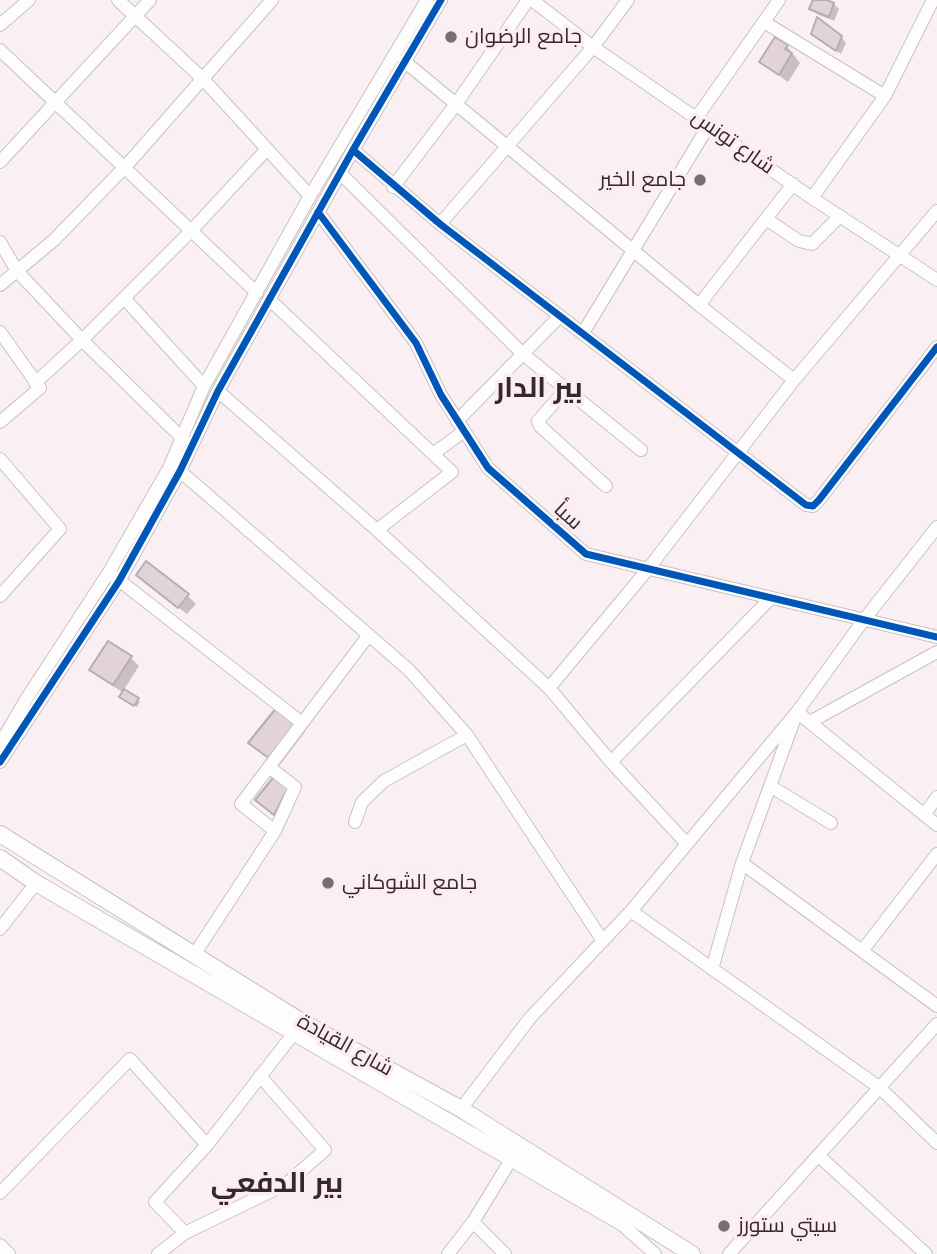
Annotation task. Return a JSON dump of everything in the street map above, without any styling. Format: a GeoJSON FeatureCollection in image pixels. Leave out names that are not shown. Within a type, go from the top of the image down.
{"type":"FeatureCollection","features":[{"type":"Feature","properties":{"kind":"main road","name":"شارع القيادة"},"geometry":{"type":"LineString","coordinates":[[0,834],[302,1022],[461,1109],[616,1212],[673,1254]]}},
{"type":"Feature","properties":{"kind":"main road","name":"شارع القيادة"},"geometry":{"type":"LineString","coordinates":[[0,858],[36,883],[512,1158],[692,1254]]}},
{"type":"Feature","properties":{"kind":"street"},"geometry":{"type":"LineString","coordinates":[[0,25],[29,0]]}},
{"type":"Feature","properties":{"kind":"street"},"geometry":{"type":"LineString","coordinates":[[118,0],[203,79],[310,196]]}},
{"type":"Feature","properties":{"kind":"street"},"geometry":{"type":"LineString","coordinates":[[0,162],[150,0]]}},
{"type":"Feature","properties":{"kind":"street"},"geometry":{"type":"LineString","coordinates":[[0,285],[54,240],[125,167],[272,0]]}},
{"type":"Feature","properties":{"kind":"street"},"geometry":{"type":"LineString","coordinates":[[0,744],[27,698],[114,576],[183,439],[204,386],[310,196],[428,0]]}},
{"type":"Feature","properties":{"kind":"street"},"geometry":{"type":"LineString","coordinates":[[0,762],[180,471],[218,391],[353,150],[441,0]]}},
{"type":"Feature","properties":{"kind":"street"},"geometry":{"type":"LineString","coordinates":[[393,187],[530,0]]}},
{"type":"Feature","properties":{"kind":"street","name":"شارع تونس"},"geometry":{"type":"LineString","coordinates":[[530,0],[593,47],[812,198],[937,280]]}},
{"type":"Feature","properties":{"kind":"street"},"geometry":{"type":"LineString","coordinates":[[440,224],[593,47],[628,0]]}},
{"type":"Feature","properties":{"kind":"street"},"geometry":{"type":"LineString","coordinates":[[697,117],[779,0]]}},
{"type":"Feature","properties":{"kind":"street"},"geometry":{"type":"LineString","coordinates":[[812,198],[885,96],[933,0]]}},
{"type":"Feature","properties":{"kind":"street"},"geometry":{"type":"LineString","coordinates":[[764,22],[885,96]]}},
{"type":"Feature","properties":{"kind":"street"},"geometry":{"type":"LineString","coordinates":[[0,50],[54,104],[125,167],[257,293]]}},
{"type":"Feature","properties":{"kind":"street"},"geometry":{"type":"LineString","coordinates":[[404,61],[794,380]]}},
{"type":"Feature","properties":{"kind":"street"},"geometry":{"type":"LineString","coordinates":[[583,333],[709,125]]}},
{"type":"Feature","properties":{"kind":"street"},"geometry":{"type":"LineString","coordinates":[[36,383],[191,231],[267,149]]}},
{"type":"Feature","properties":{"kind":"street"},"geometry":{"type":"LineString","coordinates":[[353,150],[393,187],[440,224],[806,505],[813,506],[937,347]]}},
{"type":"Feature","properties":{"kind":"street"},"geometry":{"type":"LineString","coordinates":[[340,173],[523,354],[640,450]]}},
{"type":"Feature","properties":{"kind":"street"},"geometry":{"type":"LineString","coordinates":[[699,305],[793,184]]}},
{"type":"Feature","properties":{"kind":"street"},"geometry":{"type":"LineString","coordinates":[[549,688],[648,569],[794,380],[937,211]]}},
{"type":"Feature","properties":{"kind":"street","name":"سبأ"},"geometry":{"type":"LineString","coordinates":[[318,212],[416,343],[441,395],[488,468],[586,554],[937,637]]}},
{"type":"Feature","properties":{"kind":"street"},"geometry":{"type":"LineString","coordinates":[[766,219],[799,240],[812,244],[840,216]]}},
{"type":"Feature","properties":{"kind":"street"},"geometry":{"type":"LineString","coordinates":[[0,242],[17,271],[82,340],[183,439]]}},
{"type":"Feature","properties":{"kind":"street"},"geometry":{"type":"LineString","coordinates":[[124,298],[204,386]]}},
{"type":"Feature","properties":{"kind":"street"},"geometry":{"type":"LineString","coordinates":[[270,300],[452,472],[377,530]]}},
{"type":"Feature","properties":{"kind":"street"},"geometry":{"type":"LineString","coordinates":[[433,454],[560,316]]}},
{"type":"Feature","properties":{"kind":"street"},"geometry":{"type":"LineString","coordinates":[[0,332],[40,388],[0,422]]}},
{"type":"Feature","properties":{"kind":"street"},"geometry":{"type":"LineString","coordinates":[[566,389],[538,421],[540,426],[606,486]]}},
{"type":"Feature","properties":{"kind":"street"},"geometry":{"type":"LineString","coordinates":[[218,391],[377,530],[549,688],[611,762],[687,844]]}},
{"type":"Feature","properties":{"kind":"street"},"geometry":{"type":"LineString","coordinates":[[0,458],[60,529],[0,596]]}},
{"type":"Feature","properties":{"kind":"street"},"geometry":{"type":"LineString","coordinates":[[180,471],[409,670],[467,735],[603,941]]}},
{"type":"Feature","properties":{"kind":"street"},"geometry":{"type":"LineString","coordinates":[[461,1109],[530,1018],[631,911],[796,712],[937,527]]}},
{"type":"Feature","properties":{"kind":"street"},"geometry":{"type":"LineString","coordinates":[[114,576],[302,723]]}},
{"type":"Feature","properties":{"kind":"street"},"geometry":{"type":"LineString","coordinates":[[611,762],[770,599]]}},
{"type":"Feature","properties":{"kind":"street"},"geometry":{"type":"LineString","coordinates":[[275,831],[241,804],[368,636]]}},
{"type":"Feature","properties":{"kind":"street"},"geometry":{"type":"LineString","coordinates":[[810,722],[937,652]]}},
{"type":"Feature","properties":{"kind":"street"},"geometry":{"type":"LineString","coordinates":[[796,712],[937,825]]}},
{"type":"Feature","properties":{"kind":"street"},"geometry":{"type":"LineString","coordinates":[[712,969],[742,863],[796,712]]}},
{"type":"Feature","properties":{"kind":"street"},"geometry":{"type":"LineString","coordinates":[[355,822],[362,802],[384,781],[467,735]]}},
{"type":"Feature","properties":{"kind":"street"},"geometry":{"type":"LineString","coordinates":[[194,955],[275,831],[295,786],[269,767]]}},
{"type":"Feature","properties":{"kind":"street"},"geometry":{"type":"LineString","coordinates":[[770,786],[831,823]]}},
{"type":"Feature","properties":{"kind":"street"},"geometry":{"type":"LineString","coordinates":[[924,815],[937,797]]}},
{"type":"Feature","properties":{"kind":"street"},"geometry":{"type":"LineString","coordinates":[[862,951],[937,855]]}},
{"type":"Feature","properties":{"kind":"street"},"geometry":{"type":"LineString","coordinates":[[742,863],[937,1006]]}},
{"type":"Feature","properties":{"kind":"street"},"geometry":{"type":"LineString","coordinates":[[0,929],[36,883]]}},
{"type":"Feature","properties":{"kind":"street"},"geometry":{"type":"LineString","coordinates":[[631,911],[880,1088],[937,1143]]}},
{"type":"Feature","properties":{"kind":"street"},"geometry":{"type":"LineString","coordinates":[[729,1254],[936,1027]]}},
{"type":"Feature","properties":{"kind":"street"},"geometry":{"type":"LineString","coordinates":[[186,1233],[155,1202],[207,1145],[294,1033]]}},
{"type":"Feature","properties":{"kind":"street"},"geometry":{"type":"LineString","coordinates":[[0,1193],[130,1059],[207,1145]]}},
{"type":"Feature","properties":{"kind":"street"},"geometry":{"type":"LineString","coordinates":[[158,1254],[186,1233],[286,1184],[326,1150],[260,1076]]}},
{"type":"Feature","properties":{"kind":"street"},"geometry":{"type":"LineString","coordinates":[[818,1156],[926,1254]]}},
{"type":"Feature","properties":{"kind":"street"},"geometry":{"type":"LineString","coordinates":[[448,1254],[473,1222],[512,1158]]}},
{"type":"Feature","properties":{"kind":"street"},"geometry":{"type":"LineString","coordinates":[[616,1212],[655,1254]]}},
{"type":"Feature","properties":{"kind":"street"},"geometry":{"type":"LineString","coordinates":[[616,1212],[657,1223],[703,1254]]}},
{"type":"Feature","properties":{"kind":"street"},"geometry":{"type":"LineString","coordinates":[[473,1222],[505,1254]]}},
{"type":"Feature","properties":{"kind":"street"},"geometry":{"type":"LineString","coordinates":[[0,1245],[9,1254]]}},
{"type":"Feature","properties":{"kind":"building"},"geometry":{"type":"Polygon","coordinates":[[[813,0],[834,3],[829,17],[809,9],[813,0]]]}},
{"type":"Feature","properties":{"kind":"building"},"geometry":{"type":"Polygon","coordinates":[[[817,17],[842,36],[836,51],[811,34],[817,17]]]}},
{"type":"Feature","properties":{"kind":"building"},"geometry":{"type":"Polygon","coordinates":[[[775,37],[788,45],[785,49],[792,53],[779,75],[759,62],[775,37]]]}},
{"type":"Feature","properties":{"kind":"building"},"geometry":{"type":"Polygon","coordinates":[[[146,561],[189,594],[178,608],[136,575],[146,561]]]}},
{"type":"Feature","properties":{"kind":"building"},"geometry":{"type":"Polygon","coordinates":[[[108,641],[132,656],[113,685],[89,670],[108,641]]]}},
{"type":"Feature","properties":{"kind":"building"},"geometry":{"type":"Polygon","coordinates":[[[124,689],[139,698],[134,706],[119,697],[124,689]]]}},
{"type":"Feature","properties":{"kind":"building"},"geometry":{"type":"Polygon","coordinates":[[[277,707],[298,723],[270,759],[248,743],[277,707]]]}},
{"type":"Feature","properties":{"kind":"building"},"geometry":{"type":"Polygon","coordinates":[[[276,774],[289,786],[274,815],[255,800],[276,774]]]}},
{"type":"Feature","properties":{"kind":"cycle path"},"geometry":{"type":"LineString","coordinates":[[0,762],[119,581],[180,471],[218,391],[353,150],[441,0]]}},
{"type":"Feature","properties":{"kind":"cycle path"},"geometry":{"type":"LineString","coordinates":[[353,150],[440,224],[806,505],[813,506],[819,500],[937,347]]}},
{"type":"Feature","properties":{"kind":"cycle path"},"geometry":{"type":"LineString","coordinates":[[318,212],[416,343],[441,395],[488,468],[586,554],[937,637]]}},
{"type":"Feature","properties":{"kind":"place","name":"جامع الرضوان"},"geometry":{"type":"Point","coordinates":[451,37]}},
{"type":"Feature","properties":{"kind":"place","name":"جامع الخير"},"geometry":{"type":"Point","coordinates":[700,180]}},
{"type":"Feature","properties":{"kind":"place","name":"جامع الشوكاني"},"geometry":{"type":"Point","coordinates":[328,883]}},
{"type":"Feature","properties":{"kind":"place","name":"سيتي ستورز"},"geometry":{"type":"Point","coordinates":[724,1226]}},
{"type":"Feature","properties":{"kind":"district","name":"بير الدار"},"geometry":{"type":"Point","coordinates":[539,389]}},
{"type":"Feature","properties":{"kind":"district","name":"بير الدفعي"},"geometry":{"type":"Point","coordinates":[277,1184]}}]}
